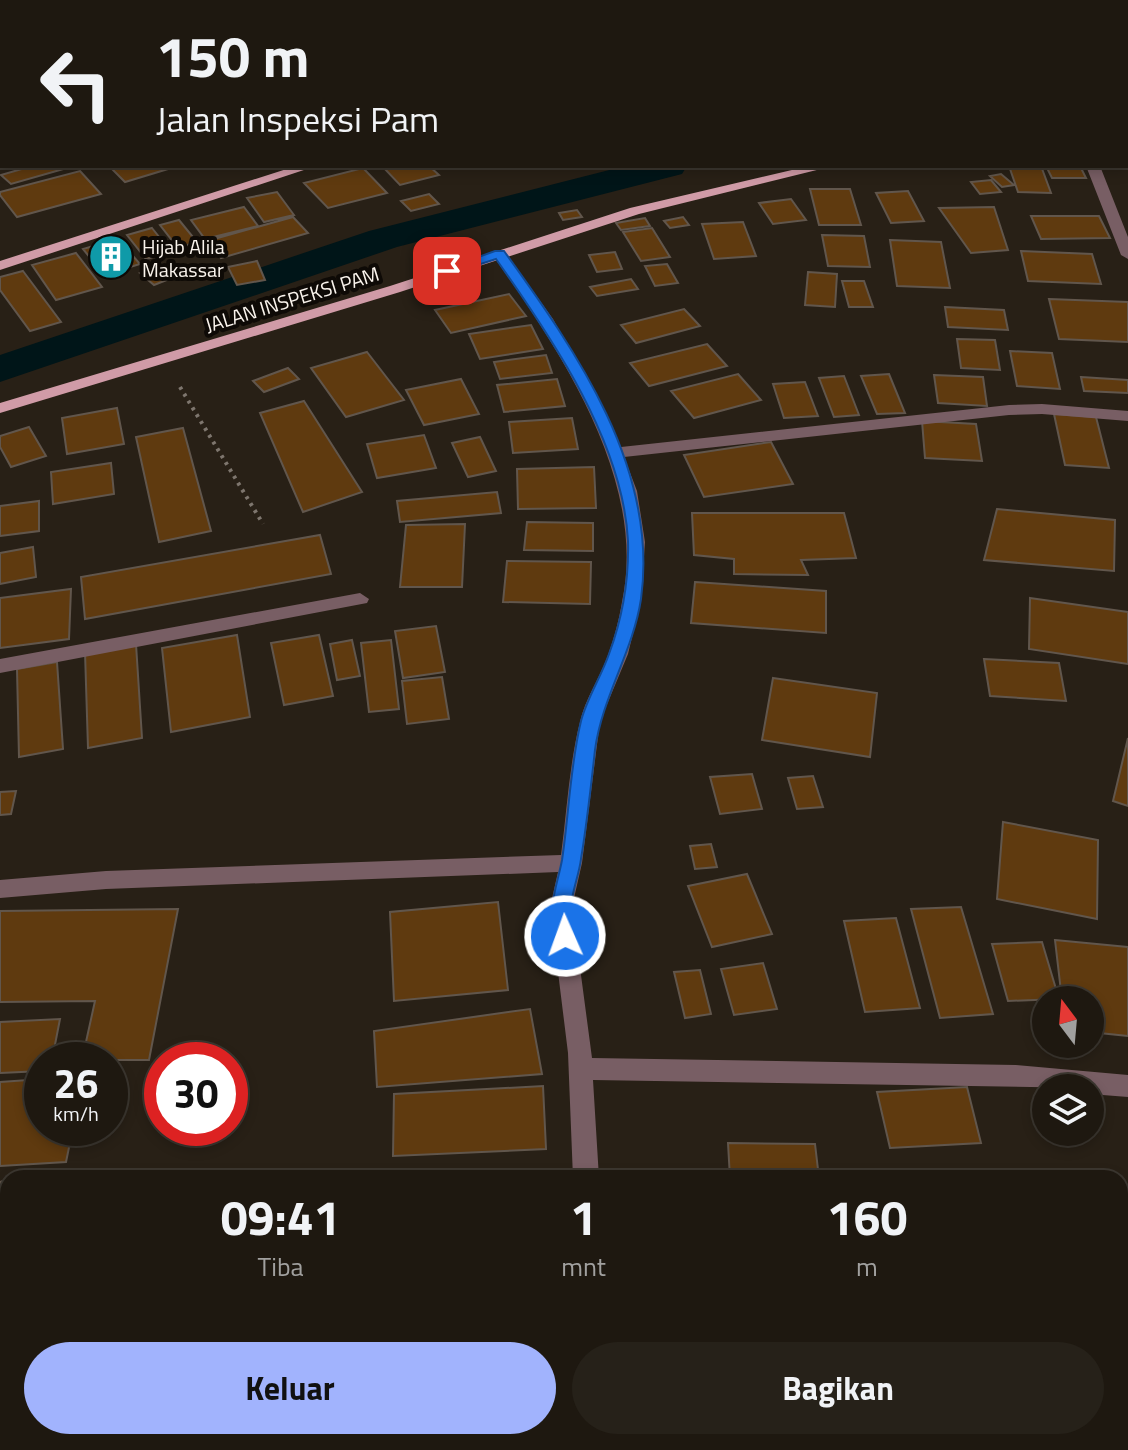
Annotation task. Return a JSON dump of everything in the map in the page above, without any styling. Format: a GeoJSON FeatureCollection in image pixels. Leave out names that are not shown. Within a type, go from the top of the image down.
{"type":"FeatureCollection","features":[{"type":"Feature","properties":{"kind":"main road"},"geometry":{"type":"LineString","coordinates":[[0,266],[303,168]]}},
{"type":"Feature","properties":{"kind":"main road","name":"JALAN INSPEKSI PAM"},"geometry":{"type":"LineString","coordinates":[[0,408],[635,211],[818,168]]}},
{"type":"Feature","properties":{"kind":"street"},"geometry":{"type":"LineString","coordinates":[[1094,168],[1128,255]]}},
{"type":"Feature","properties":{"kind":"street"},"geometry":{"type":"LineString","coordinates":[[499,254],[553,331],[581,380],[615,453],[628,491],[636,542],[632,600],[618,654],[590,721],[571,863],[561,907],[581,1069],[586,1170]]}},
{"type":"Feature","properties":{"kind":"street"},"geometry":{"type":"LineString","coordinates":[[615,453],[1009,410],[1042,409],[1128,416]]}},
{"type":"Feature","properties":{"kind":"street"},"geometry":{"type":"LineString","coordinates":[[0,666],[360,599]]}},
{"type":"Feature","properties":{"kind":"street"},"geometry":{"type":"LineString","coordinates":[[0,889],[106,880],[571,863]]}},
{"type":"Feature","properties":{"kind":"street"},"geometry":{"type":"LineString","coordinates":[[581,1069],[1016,1076],[1128,1086]]}},
{"type":"Feature","properties":{"kind":"path"},"geometry":{"type":"LineString","coordinates":[[163,359],[263,524]]}},
{"type":"Feature","properties":{"kind":"building"},"geometry":{"type":"Polygon","coordinates":[[[25,168],[67,168],[11,184],[1,175],[25,168]]]}},
{"type":"Feature","properties":{"kind":"building"},"geometry":{"type":"Polygon","coordinates":[[[111,168],[171,168],[125,182],[111,168]]]}},
{"type":"Feature","properties":{"kind":"building"},"geometry":{"type":"Polygon","coordinates":[[[363,168],[387,193],[328,208],[304,183],[363,168]]]}},
{"type":"Feature","properties":{"kind":"building"},"geometry":{"type":"Polygon","coordinates":[[[384,168],[431,168],[439,175],[400,185],[384,168]]]}},
{"type":"Feature","properties":{"kind":"building"},"geometry":{"type":"Polygon","coordinates":[[[1010,168],[1042,168],[1051,193],[1018,192],[1010,168]]]}},
{"type":"Feature","properties":{"kind":"building"},"geometry":{"type":"Polygon","coordinates":[[[1047,168],[1081,168],[1086,178],[1052,178],[1047,168]]]}},
{"type":"Feature","properties":{"kind":"building"},"geometry":{"type":"Polygon","coordinates":[[[80,171],[101,194],[17,217],[0,195],[0,192],[80,171]]]}},
{"type":"Feature","properties":{"kind":"building"},"geometry":{"type":"Polygon","coordinates":[[[1001,174],[1014,185],[1002,187],[990,176],[1001,174]]]}},
{"type":"Feature","properties":{"kind":"building"},"geometry":{"type":"Polygon","coordinates":[[[991,180],[1001,192],[980,194],[971,182],[991,180]]]}},
{"type":"Feature","properties":{"kind":"building"},"geometry":{"type":"Polygon","coordinates":[[[810,189],[850,189],[861,225],[819,225],[810,189]]]}},
{"type":"Feature","properties":{"kind":"building"},"geometry":{"type":"Polygon","coordinates":[[[908,191],[924,221],[891,223],[876,193],[908,191]]]}},
{"type":"Feature","properties":{"kind":"building"},"geometry":{"type":"Polygon","coordinates":[[[277,192],[294,215],[264,222],[247,198],[277,192]]]}},
{"type":"Feature","properties":{"kind":"building"},"geometry":{"type":"Polygon","coordinates":[[[429,194],[439,204],[411,211],[401,201],[429,194]]]}},
{"type":"Feature","properties":{"kind":"building"},"geometry":{"type":"Polygon","coordinates":[[[791,199],[806,220],[773,224],[759,203],[791,199]]]}},
{"type":"Feature","properties":{"kind":"building"},"geometry":{"type":"Polygon","coordinates":[[[244,207],[258,226],[205,239],[191,220],[244,207]]]}},
{"type":"Feature","properties":{"kind":"building"},"geometry":{"type":"Polygon","coordinates":[[[994,207],[1008,250],[971,253],[939,208],[994,207]]]}},
{"type":"Feature","properties":{"kind":"building"},"geometry":{"type":"Polygon","coordinates":[[[577,210],[582,217],[563,220],[559,213],[577,210]]]}},
{"type":"Feature","properties":{"kind":"building"},"geometry":{"type":"Polygon","coordinates":[[[1031,216],[1099,216],[1110,238],[1041,239],[1031,216]]]}},
{"type":"Feature","properties":{"kind":"building"},"geometry":{"type":"Polygon","coordinates":[[[293,217],[308,233],[221,258],[207,241],[293,217]]]}},
{"type":"Feature","properties":{"kind":"building"},"geometry":{"type":"Polygon","coordinates":[[[683,217],[689,225],[670,228],[664,221],[683,217]]]}},
{"type":"Feature","properties":{"kind":"building"},"geometry":{"type":"Polygon","coordinates":[[[645,218],[650,226],[621,230],[616,223],[645,218]]]}},
{"type":"Feature","properties":{"kind":"building"},"geometry":{"type":"Polygon","coordinates":[[[179,220],[197,242],[178,248],[160,225],[179,220]]]}},
{"type":"Feature","properties":{"kind":"building"},"geometry":{"type":"Polygon","coordinates":[[[743,222],[756,256],[714,259],[702,224],[743,222]]]}},
{"type":"Feature","properties":{"kind":"building"},"geometry":{"type":"Polygon","coordinates":[[[152,228],[171,252],[146,259],[127,235],[152,228]]]}},
{"type":"Feature","properties":{"kind":"building"},"geometry":{"type":"Polygon","coordinates":[[[652,228],[670,257],[641,261],[623,232],[652,228]]]}},
{"type":"Feature","properties":{"kind":"building"},"geometry":{"type":"Polygon","coordinates":[[[822,235],[864,236],[870,267],[828,266],[822,235]]]}},
{"type":"Feature","properties":{"kind":"building","name":"Hijab Alila Makassar"},"geometry":{"type":"Polygon","coordinates":[[[118,239],[140,264],[104,275],[83,249],[118,239]]]}},
{"type":"Feature","properties":{"kind":"building"},"geometry":{"type":"Polygon","coordinates":[[[890,240],[941,242],[950,288],[897,286],[890,240]]]}},
{"type":"Feature","properties":{"kind":"building"},"geometry":{"type":"Polygon","coordinates":[[[1021,251],[1092,254],[1101,284],[1028,281],[1021,251]]]}},
{"type":"Feature","properties":{"kind":"building"},"geometry":{"type":"Polygon","coordinates":[[[615,252],[622,269],[597,272],[589,255],[615,252]]]}},
{"type":"Feature","properties":{"kind":"building"},"geometry":{"type":"Polygon","coordinates":[[[76,253],[102,287],[56,300],[32,265],[76,253]]]}},
{"type":"Feature","properties":{"kind":"building"},"geometry":{"type":"Polygon","coordinates":[[[257,261],[265,280],[237,285],[228,267],[257,261]]]}},
{"type":"Feature","properties":{"kind":"building"},"geometry":{"type":"Polygon","coordinates":[[[163,264],[177,276],[154,285],[140,273],[163,264]]]}},
{"type":"Feature","properties":{"kind":"building"},"geometry":{"type":"Polygon","coordinates":[[[667,264],[678,283],[655,286],[645,266],[667,264]]]}},
{"type":"Feature","properties":{"kind":"building"},"geometry":{"type":"Polygon","coordinates":[[[23,271],[61,322],[30,331],[0,290],[0,277],[23,271]]]}},
{"type":"Feature","properties":{"kind":"building"},"geometry":{"type":"Polygon","coordinates":[[[808,272],[837,274],[835,307],[805,305],[808,272]]]}},
{"type":"Feature","properties":{"kind":"building"},"geometry":{"type":"Polygon","coordinates":[[[631,279],[638,289],[597,296],[590,287],[631,279]]]}},
{"type":"Feature","properties":{"kind":"building"},"geometry":{"type":"Polygon","coordinates":[[[842,281],[864,281],[873,307],[849,307],[842,281]]]}},
{"type":"Feature","properties":{"kind":"building"},"geometry":{"type":"Polygon","coordinates":[[[509,294],[526,316],[451,333],[435,310],[509,294]]]}},
{"type":"Feature","properties":{"kind":"building"},"geometry":{"type":"Polygon","coordinates":[[[1049,299],[1128,302],[1128,342],[1059,339],[1049,299]]]}},
{"type":"Feature","properties":{"kind":"building"},"geometry":{"type":"Polygon","coordinates":[[[945,307],[1004,310],[1008,330],[948,327],[945,307]]]}},
{"type":"Feature","properties":{"kind":"building"},"geometry":{"type":"Polygon","coordinates":[[[684,309],[700,326],[636,343],[621,325],[684,309]]]}},
{"type":"Feature","properties":{"kind":"building"},"geometry":{"type":"Polygon","coordinates":[[[531,325],[543,349],[480,359],[469,334],[531,325]]]}},
{"type":"Feature","properties":{"kind":"building"},"geometry":{"type":"Polygon","coordinates":[[[957,339],[995,340],[1000,370],[961,368],[957,339]]]}},
{"type":"Feature","properties":{"kind":"building"},"geometry":{"type":"Polygon","coordinates":[[[707,344],[727,366],[649,386],[630,363],[707,344]]]}},
{"type":"Feature","properties":{"kind":"building"},"geometry":{"type":"Polygon","coordinates":[[[1010,351],[1052,353],[1060,389],[1017,386],[1010,351]]]}},
{"type":"Feature","properties":{"kind":"building"},"geometry":{"type":"Polygon","coordinates":[[[367,352],[404,400],[346,417],[311,368],[367,352]]]}},
{"type":"Feature","properties":{"kind":"building"},"geometry":{"type":"Polygon","coordinates":[[[546,355],[552,373],[500,379],[494,362],[546,355]]]}},
{"type":"Feature","properties":{"kind":"building"},"geometry":{"type":"Polygon","coordinates":[[[288,368],[299,379],[264,392],[253,381],[288,368]]]}},
{"type":"Feature","properties":{"kind":"building"},"geometry":{"type":"Polygon","coordinates":[[[738,374],[761,400],[694,418],[671,391],[738,374]]]}},
{"type":"Feature","properties":{"kind":"building"},"geometry":{"type":"Polygon","coordinates":[[[889,374],[905,413],[877,414],[861,376],[889,374]]]}},
{"type":"Feature","properties":{"kind":"building"},"geometry":{"type":"Polygon","coordinates":[[[934,375],[983,377],[987,406],[938,403],[934,375]]]}},
{"type":"Feature","properties":{"kind":"building"},"geometry":{"type":"Polygon","coordinates":[[[844,376],[859,415],[834,417],[819,378],[844,376]]]}},
{"type":"Feature","properties":{"kind":"building"},"geometry":{"type":"Polygon","coordinates":[[[1081,377],[1128,380],[1128,393],[1084,391],[1081,377]]]}},
{"type":"Feature","properties":{"kind":"building"},"geometry":{"type":"Polygon","coordinates":[[[461,379],[479,414],[424,425],[406,390],[461,379]]]}},
{"type":"Feature","properties":{"kind":"building"},"geometry":{"type":"Polygon","coordinates":[[[557,379],[565,406],[504,412],[497,385],[557,379]]]}},
{"type":"Feature","properties":{"kind":"building"},"geometry":{"type":"Polygon","coordinates":[[[805,382],[818,416],[784,418],[773,384],[805,382]]]}},
{"type":"Feature","properties":{"kind":"building"},"geometry":{"type":"Polygon","coordinates":[[[304,401],[362,492],[303,512],[260,413],[304,401]]]}},
{"type":"Feature","properties":{"kind":"building"},"geometry":{"type":"Polygon","coordinates":[[[117,408],[124,444],[67,454],[62,418],[117,408]]]}},
{"type":"Feature","properties":{"kind":"building"},"geometry":{"type":"Polygon","coordinates":[[[1054,414],[1096,417],[1109,468],[1065,465],[1054,414]]]}},
{"type":"Feature","properties":{"kind":"building"},"geometry":{"type":"Polygon","coordinates":[[[572,418],[578,449],[513,453],[509,422],[572,418]]]}},
{"type":"Feature","properties":{"kind":"building"},"geometry":{"type":"Polygon","coordinates":[[[922,421],[976,424],[982,461],[925,458],[922,421]]]}},
{"type":"Feature","properties":{"kind":"building"},"geometry":{"type":"Polygon","coordinates":[[[29,427],[46,456],[11,467],[0,447],[0,436],[29,427]]]}},
{"type":"Feature","properties":{"kind":"building"},"geometry":{"type":"Polygon","coordinates":[[[183,428],[211,531],[159,542],[136,437],[183,428]]]}},
{"type":"Feature","properties":{"kind":"building"},"geometry":{"type":"Polygon","coordinates":[[[424,435],[436,468],[377,478],[367,444],[424,435]]]}},
{"type":"Feature","properties":{"kind":"building"},"geometry":{"type":"Polygon","coordinates":[[[480,437],[496,471],[468,477],[452,443],[480,437]]]}},
{"type":"Feature","properties":{"kind":"building"},"geometry":{"type":"Polygon","coordinates":[[[771,442],[793,484],[704,497],[684,455],[771,442]]]}},
{"type":"Feature","properties":{"kind":"building"},"geometry":{"type":"Polygon","coordinates":[[[111,463],[114,494],[53,504],[51,472],[111,463]]]}},
{"type":"Feature","properties":{"kind":"building"},"geometry":{"type":"Polygon","coordinates":[[[594,467],[596,508],[518,509],[517,469],[594,467]]]}},
{"type":"Feature","properties":{"kind":"building"},"geometry":{"type":"Polygon","coordinates":[[[497,492],[501,513],[400,522],[397,501],[497,492]]]}},
{"type":"Feature","properties":{"kind":"building"},"geometry":{"type":"Polygon","coordinates":[[[39,501],[39,531],[0,536],[0,506],[39,501]]]}},
{"type":"Feature","properties":{"kind":"building"},"geometry":{"type":"Polygon","coordinates":[[[997,509],[1115,520],[1114,571],[984,560],[997,509]]]}},
{"type":"Feature","properties":{"kind":"building"},"geometry":{"type":"Polygon","coordinates":[[[692,513],[844,513],[856,558],[801,560],[808,575],[734,574],[734,559],[694,555],[692,513]]]}},
{"type":"Feature","properties":{"kind":"building"},"geometry":{"type":"Polygon","coordinates":[[[527,522],[593,523],[593,551],[524,550],[527,522]]]}},
{"type":"Feature","properties":{"kind":"building"},"geometry":{"type":"Polygon","coordinates":[[[465,524],[462,587],[400,587],[406,525],[465,524]]]}},
{"type":"Feature","properties":{"kind":"building"},"geometry":{"type":"Polygon","coordinates":[[[320,535],[331,574],[85,619],[81,577],[320,535]]]}},
{"type":"Feature","properties":{"kind":"building"},"geometry":{"type":"Polygon","coordinates":[[[33,547],[36,577],[0,584],[0,553],[33,547]]]}},
{"type":"Feature","properties":{"kind":"building"},"geometry":{"type":"Polygon","coordinates":[[[507,561],[591,562],[590,604],[503,602],[507,561]]]}},
{"type":"Feature","properties":{"kind":"building"},"geometry":{"type":"Polygon","coordinates":[[[695,582],[826,591],[826,633],[691,623],[695,582]]]}},
{"type":"Feature","properties":{"kind":"building"},"geometry":{"type":"Polygon","coordinates":[[[71,589],[69,639],[0,648],[0,598],[71,589]]]}},
{"type":"Feature","properties":{"kind":"building"},"geometry":{"type":"Polygon","coordinates":[[[1030,598],[1128,612],[1128,664],[1029,649],[1030,598]]]}},
{"type":"Feature","properties":{"kind":"building"},"geometry":{"type":"Polygon","coordinates":[[[436,626],[445,672],[403,678],[395,631],[436,626]]]}},
{"type":"Feature","properties":{"kind":"building"},"geometry":{"type":"Polygon","coordinates":[[[237,635],[250,717],[171,732],[162,648],[237,635]]]}},
{"type":"Feature","properties":{"kind":"building"},"geometry":{"type":"Polygon","coordinates":[[[319,635],[333,696],[284,705],[271,643],[319,635]]]}},
{"type":"Feature","properties":{"kind":"building"},"geometry":{"type":"Polygon","coordinates":[[[352,640],[360,676],[337,680],[330,644],[352,640]]]}},
{"type":"Feature","properties":{"kind":"building"},"geometry":{"type":"Polygon","coordinates":[[[391,640],[399,709],[369,712],[361,643],[391,640]]]}},
{"type":"Feature","properties":{"kind":"building"},"geometry":{"type":"Polygon","coordinates":[[[136,644],[142,738],[88,748],[85,652],[136,644]]]}},
{"type":"Feature","properties":{"kind":"building"},"geometry":{"type":"Polygon","coordinates":[[[984,659],[1059,663],[1066,701],[990,696],[984,659]]]}},
{"type":"Feature","properties":{"kind":"building"},"geometry":{"type":"Polygon","coordinates":[[[57,662],[63,749],[19,757],[17,669],[57,662]]]}},
{"type":"Feature","properties":{"kind":"building"},"geometry":{"type":"Polygon","coordinates":[[[442,677],[449,719],[407,724],[402,681],[442,677]]]}},
{"type":"Feature","properties":{"kind":"building"},"geometry":{"type":"Polygon","coordinates":[[[773,678],[877,693],[870,757],[762,740],[773,678]]]}},
{"type":"Feature","properties":{"kind":"building"},"geometry":{"type":"Polygon","coordinates":[[[1128,738],[1128,806],[1113,801],[1128,738]]]}},
{"type":"Feature","properties":{"kind":"building"},"geometry":{"type":"Polygon","coordinates":[[[752,774],[762,809],[720,814],[710,777],[752,774]]]}},
{"type":"Feature","properties":{"kind":"building"},"geometry":{"type":"Polygon","coordinates":[[[813,776],[823,807],[797,809],[788,778],[813,776]]]}},
{"type":"Feature","properties":{"kind":"building"},"geometry":{"type":"Polygon","coordinates":[[[16,791],[11,814],[0,815],[0,792],[16,791]]]}},
{"type":"Feature","properties":{"kind":"building"},"geometry":{"type":"Polygon","coordinates":[[[1003,822],[1098,840],[1097,919],[997,899],[1003,822]]]}},
{"type":"Feature","properties":{"kind":"building"},"geometry":{"type":"Polygon","coordinates":[[[711,844],[717,867],[695,869],[690,846],[711,844]]]}},
{"type":"Feature","properties":{"kind":"building"},"geometry":{"type":"Polygon","coordinates":[[[747,874],[772,934],[712,947],[688,886],[747,874]]]}},
{"type":"Feature","properties":{"kind":"building"},"geometry":{"type":"Polygon","coordinates":[[[498,902],[508,990],[394,1001],[390,912],[498,902]]]}},
{"type":"Feature","properties":{"kind":"building"},"geometry":{"type":"Polygon","coordinates":[[[961,907],[993,1014],[940,1018],[911,909],[961,907]]]}},
{"type":"Feature","properties":{"kind":"building"},"geometry":{"type":"Polygon","coordinates":[[[178,909],[152,1042],[144,1042],[144,1060],[128,1060],[128,1042],[86,1042],[95,1001],[0,1002],[0,911],[178,909]]]}},
{"type":"Feature","properties":{"kind":"building"},"geometry":{"type":"Polygon","coordinates":[[[896,918],[920,1008],[865,1012],[844,921],[896,918]]]}},
{"type":"Feature","properties":{"kind":"building"},"geometry":{"type":"Polygon","coordinates":[[[1055,940],[1128,947],[1128,1036],[1104,1033],[1104,986],[1060,986],[1055,940]]]}},
{"type":"Feature","properties":{"kind":"building"},"geometry":{"type":"Polygon","coordinates":[[[1042,942],[1055,986],[1032,986],[1032,1000],[1008,1001],[992,944],[1042,942]]]}},
{"type":"Feature","properties":{"kind":"building"},"geometry":{"type":"Polygon","coordinates":[[[763,963],[777,1009],[734,1015],[721,969],[763,963]]]}},
{"type":"Feature","properties":{"kind":"building"},"geometry":{"type":"Polygon","coordinates":[[[700,970],[711,1014],[685,1018],[674,972],[700,970]]]}},
{"type":"Feature","properties":{"kind":"building"},"geometry":{"type":"Polygon","coordinates":[[[530,1009],[542,1074],[377,1087],[374,1031],[530,1009]]]}},
{"type":"Feature","properties":{"kind":"building"},"geometry":{"type":"Polygon","coordinates":[[[60,1019],[56,1042],[24,1042],[24,1072],[0,1073],[0,1022],[60,1019]]]}},
{"type":"Feature","properties":{"kind":"building"},"geometry":{"type":"Polygon","coordinates":[[[24,1080],[24,1146],[69,1146],[66,1162],[0,1166],[0,1082],[24,1080]]]}},
{"type":"Feature","properties":{"kind":"building"},"geometry":{"type":"Polygon","coordinates":[[[543,1086],[546,1149],[393,1156],[394,1094],[543,1086]]]}},
{"type":"Feature","properties":{"kind":"building"},"geometry":{"type":"Polygon","coordinates":[[[967,1087],[981,1143],[890,1148],[877,1092],[967,1087]]]}},
{"type":"Feature","properties":{"kind":"building"},"geometry":{"type":"Polygon","coordinates":[[[728,1143],[815,1144],[818,1170],[730,1170],[728,1143]]]}},
{"type":"Feature","properties":{"kind":"waterway"},"geometry":{"type":"LineString","coordinates":[[0,369],[383,239],[661,168]]}},
{"type":"Feature","properties":{"kind":"place","name":"Hijab Alila Makassar"},"geometry":{"type":"Point","coordinates":[111,257]}},
{"type":"Feature","properties":{"kind":"route"},"geometry":{"type":"LineString","coordinates":[[447,271],[499,254],[546,319],[581,380],[610,441],[628,491],[636,542],[632,600],[618,654],[590,721],[571,863],[561,907],[565,936]]}}]}
